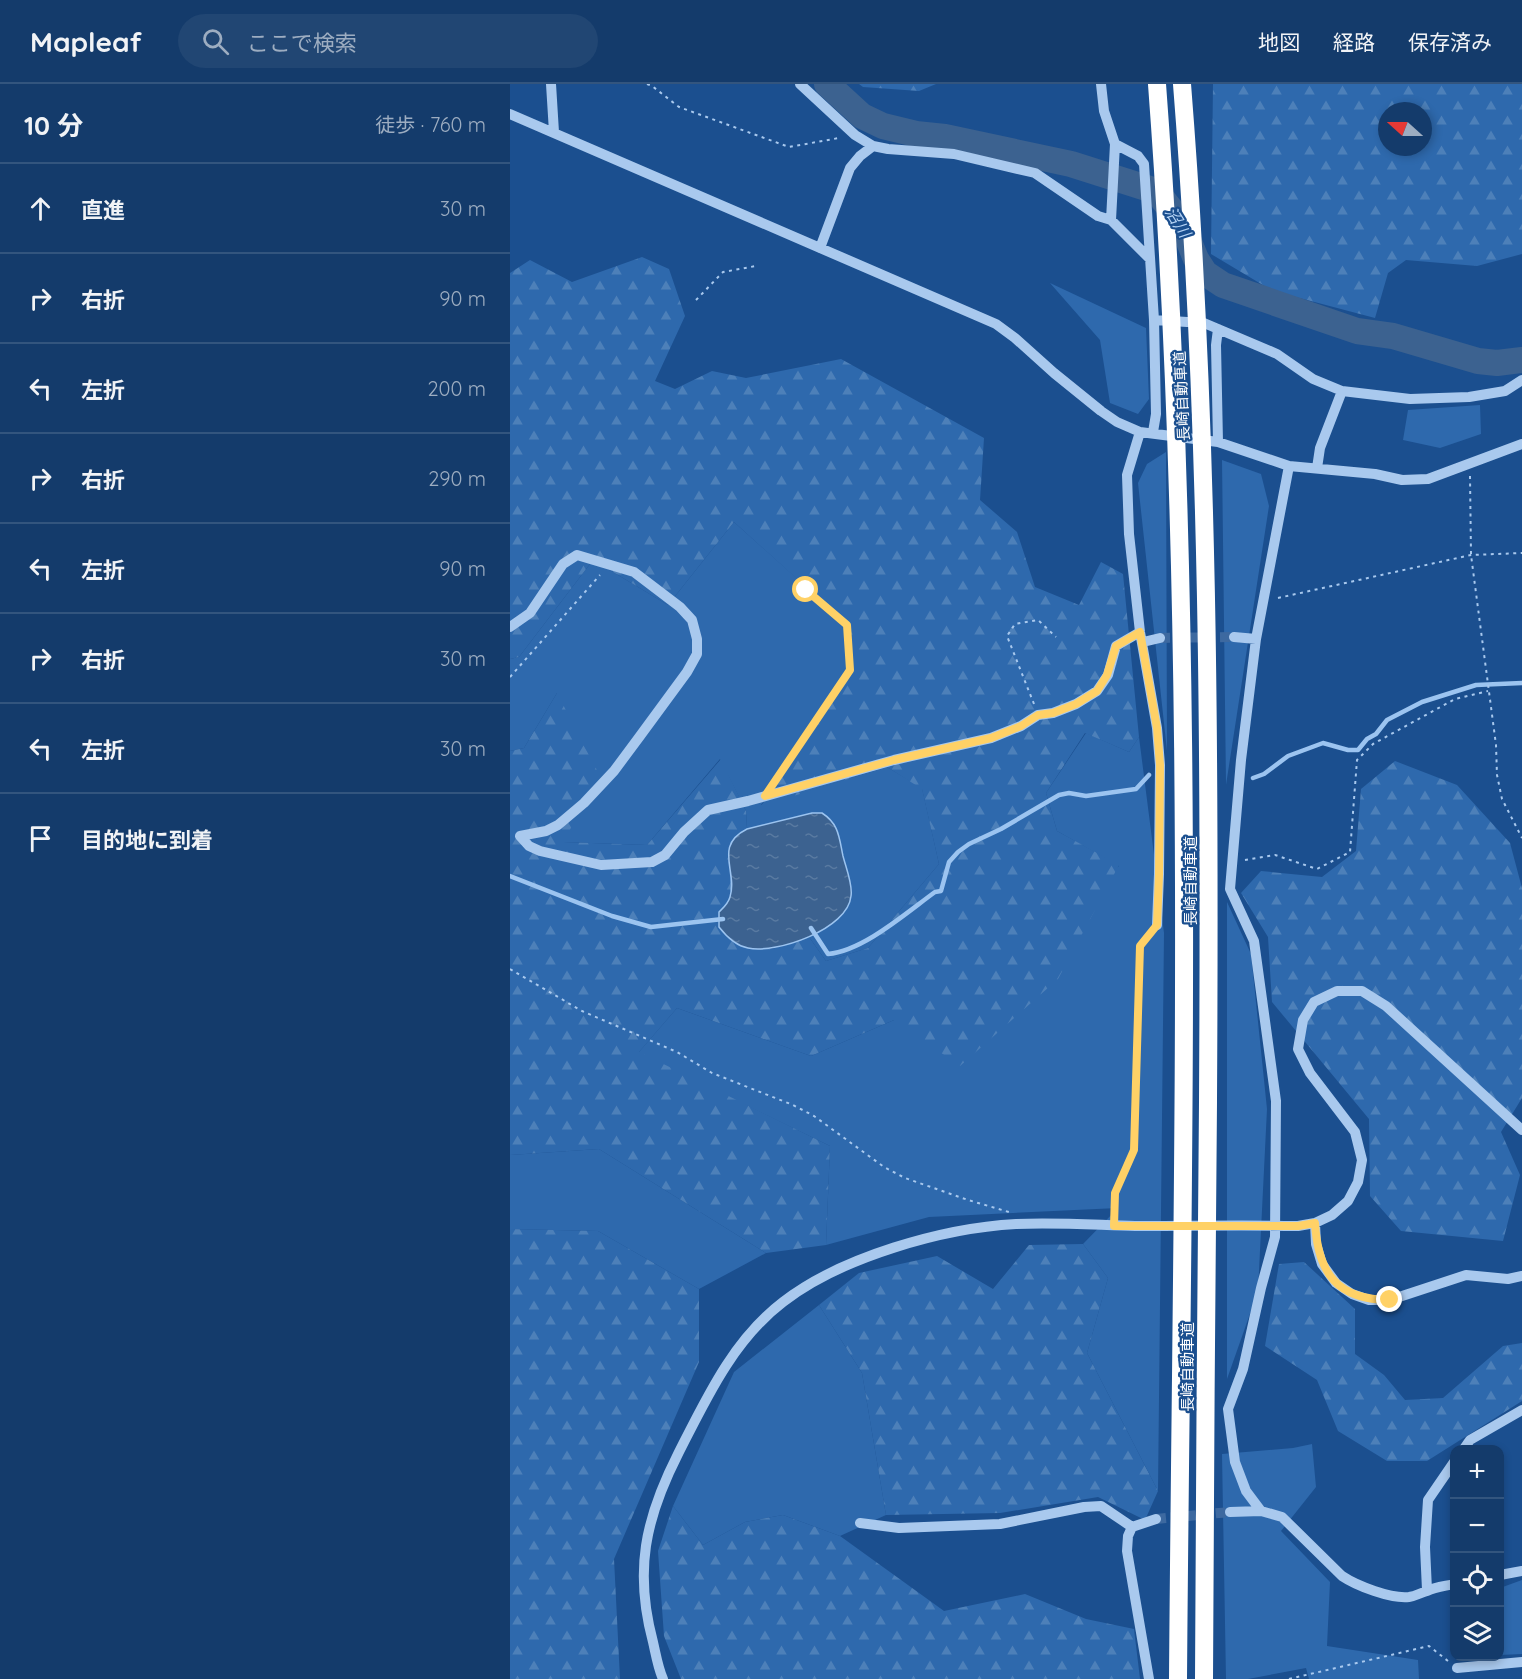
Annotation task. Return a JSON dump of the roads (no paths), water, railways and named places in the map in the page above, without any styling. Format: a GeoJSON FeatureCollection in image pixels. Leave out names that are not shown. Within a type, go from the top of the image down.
{"type":"FeatureCollection","features":[{"type":"Feature","properties":{"kind":"highway","name":"長崎自動車道"},"geometry":{"type":"LineString","coordinates":[[1157,84],[1177,457],[1185,835],[1178,1679]]}},
{"type":"Feature","properties":{"kind":"highway","name":"長崎自動車道"},"geometry":{"type":"LineString","coordinates":[[1182,84],[1188,156],[1203,453],[1210,835],[1204,1679]]}},
{"type":"Feature","properties":{"kind":"street"},"geometry":{"type":"LineString","coordinates":[[551,84],[554,132]]}},
{"type":"Feature","properties":{"kind":"street"},"geometry":{"type":"LineString","coordinates":[[800,84],[855,135],[873,146],[954,154],[1035,173],[1098,216],[1111,220],[1150,259]]}},
{"type":"Feature","properties":{"kind":"street"},"geometry":{"type":"LineString","coordinates":[[1101,84],[1104,111],[1115,144],[1111,220]]}},
{"type":"Feature","properties":{"kind":"street"},"geometry":{"type":"LineString","coordinates":[[513,117],[554,132],[996,324],[1101,411],[1117,422],[1140,432],[1218,442],[1289,466],[1375,474],[1402,480],[1428,479],[1522,444]]}},
{"type":"Feature","properties":{"kind":"street"},"geometry":{"type":"LineString","coordinates":[[1115,144],[1138,156],[1144,164],[1154,320],[1156,414],[1153,432]]}},
{"type":"Feature","properties":{"kind":"street"},"geometry":{"type":"LineString","coordinates":[[820,248],[850,168],[873,146]]}},
{"type":"Feature","properties":{"kind":"street"},"geometry":{"type":"LineString","coordinates":[[1154,320],[1204,323],[1277,354],[1313,379],[1342,391],[1410,399],[1469,397],[1505,391],[1522,380]]}},
{"type":"Feature","properties":{"kind":"street"},"geometry":{"type":"LineString","coordinates":[[1218,329],[1216,345],[1218,442]]}},
{"type":"Feature","properties":{"kind":"street"},"geometry":{"type":"LineString","coordinates":[[1317,468],[1320,448],[1342,391]]}},
{"type":"Feature","properties":{"kind":"street"},"geometry":{"type":"LineString","coordinates":[[1140,432],[1127,474],[1129,534],[1141,637],[1157,728],[1160,765],[1157,925]]}},
{"type":"Feature","properties":{"kind":"street"},"geometry":{"type":"LineString","coordinates":[[1261,1511],[1246,1491],[1235,1462],[1228,1409],[1243,1369],[1275,1237],[1276,1101],[1254,941],[1230,889],[1241,760],[1256,639],[1289,466]]}},
{"type":"Feature","properties":{"kind":"street"},"geometry":{"type":"LineString","coordinates":[[510,627],[530,613],[563,564],[578,555],[634,572],[680,607],[692,620],[697,639],[697,654],[687,672],[614,771],[584,803],[558,825],[546,831],[520,836],[529,846],[540,851],[601,865],[652,862],[665,855],[684,832],[708,810],[894,760],[991,738],[1021,726],[1038,715],[1053,713],[1076,704],[1097,691],[1107,675],[1116,646],[1141,637],[1160,638]]}},
{"type":"Feature","properties":{"kind":"street"},"geometry":{"type":"LineString","coordinates":[[1234,637],[1256,639]]}},
{"type":"Feature","properties":{"kind":"street"},"geometry":{"type":"LineString","coordinates":[[663,1679],[648,1623],[642,1576],[647,1533],[672,1464],[713,1385],[743,1342],[782,1302],[822,1277],[879,1253],[945,1234],[1016,1224],[1298,1226],[1315,1223],[1332,1215],[1348,1201],[1358,1182],[1362,1160],[1355,1132],[1310,1073],[1298,1048],[1303,1020],[1314,1002],[1337,991],[1362,992],[1386,1006],[1522,1130]]}},
{"type":"Feature","properties":{"kind":"street"},"geometry":{"type":"LineString","coordinates":[[1315,1223],[1316,1244],[1322,1264],[1336,1283],[1352,1294],[1370,1300],[1390,1300],[1466,1275],[1508,1279],[1522,1275]]}},
{"type":"Feature","properties":{"kind":"street"},"geometry":{"type":"LineString","coordinates":[[1466,1445],[1470,1440],[1522,1410]]}},
{"type":"Feature","properties":{"kind":"street"},"geometry":{"type":"LineString","coordinates":[[1427,1590],[1425,1547],[1428,1500],[1450,1469]]}},
{"type":"Feature","properties":{"kind":"street"},"geometry":{"type":"LineString","coordinates":[[860,1523],[899,1528],[1000,1524],[1084,1507],[1101,1506],[1132,1527]]}},
{"type":"Feature","properties":{"kind":"street"},"geometry":{"type":"LineString","coordinates":[[1230,1512],[1261,1511],[1282,1517],[1350,1582],[1395,1596],[1414,1596],[1427,1590],[1450,1585]]}},
{"type":"Feature","properties":{"kind":"street"},"geometry":{"type":"LineString","coordinates":[[1149,1679],[1127,1551],[1128,1536],[1132,1527],[1156,1519]]}},
{"type":"Feature","properties":{"kind":"street"},"geometry":{"type":"LineString","coordinates":[[1504,1574],[1522,1571]]}},
{"type":"Feature","properties":{"kind":"street"},"geometry":{"type":"LineString","coordinates":[[1457,1668],[1522,1662]]}},
{"type":"Feature","properties":{"kind":"water"},"geometry":{"type":"Polygon","coordinates":[[[812,813],[822,813],[835,826],[851,887],[847,908],[825,929],[793,943],[761,949],[740,945],[719,927],[719,912],[728,902],[732,887],[729,860],[731,843],[747,829],[812,813]]]}},
{"type":"Feature","properties":{"kind":"waterway","name":"沼川"},"geometry":{"type":"LineString","coordinates":[[827,84],[862,116],[883,126],[1071,164],[1156,191],[1181,222],[1196,259],[1205,273],[1223,285],[1357,331],[1393,336],[1478,361],[1497,363],[1522,360]]}},
{"type":"Feature","properties":{"kind":"waterway"},"geometry":{"type":"LineString","coordinates":[[1253,778],[1264,774],[1288,756],[1323,743],[1348,750],[1358,750],[1367,739],[1376,734],[1387,720],[1422,702],[1476,685],[1522,683]]}},
{"type":"Feature","properties":{"kind":"waterway"},"geometry":{"type":"LineString","coordinates":[[811,928],[828,954],[855,946],[884,930],[935,892],[941,891],[949,862],[969,844],[1001,829],[1059,795],[1069,793],[1086,796],[1136,789],[1149,775]]}},
{"type":"Feature","properties":{"kind":"waterway"},"geometry":{"type":"LineString","coordinates":[[510,876],[612,916],[651,927],[723,919]]}},
{"type":"Feature","properties":{"kind":"tunnel"},"geometry":{"type":"LineString","coordinates":[[1160,638],[1234,637]]}},
{"type":"Feature","properties":{"kind":"tunnel"},"geometry":{"type":"LineString","coordinates":[[1156,1519],[1230,1512]]}}]}
